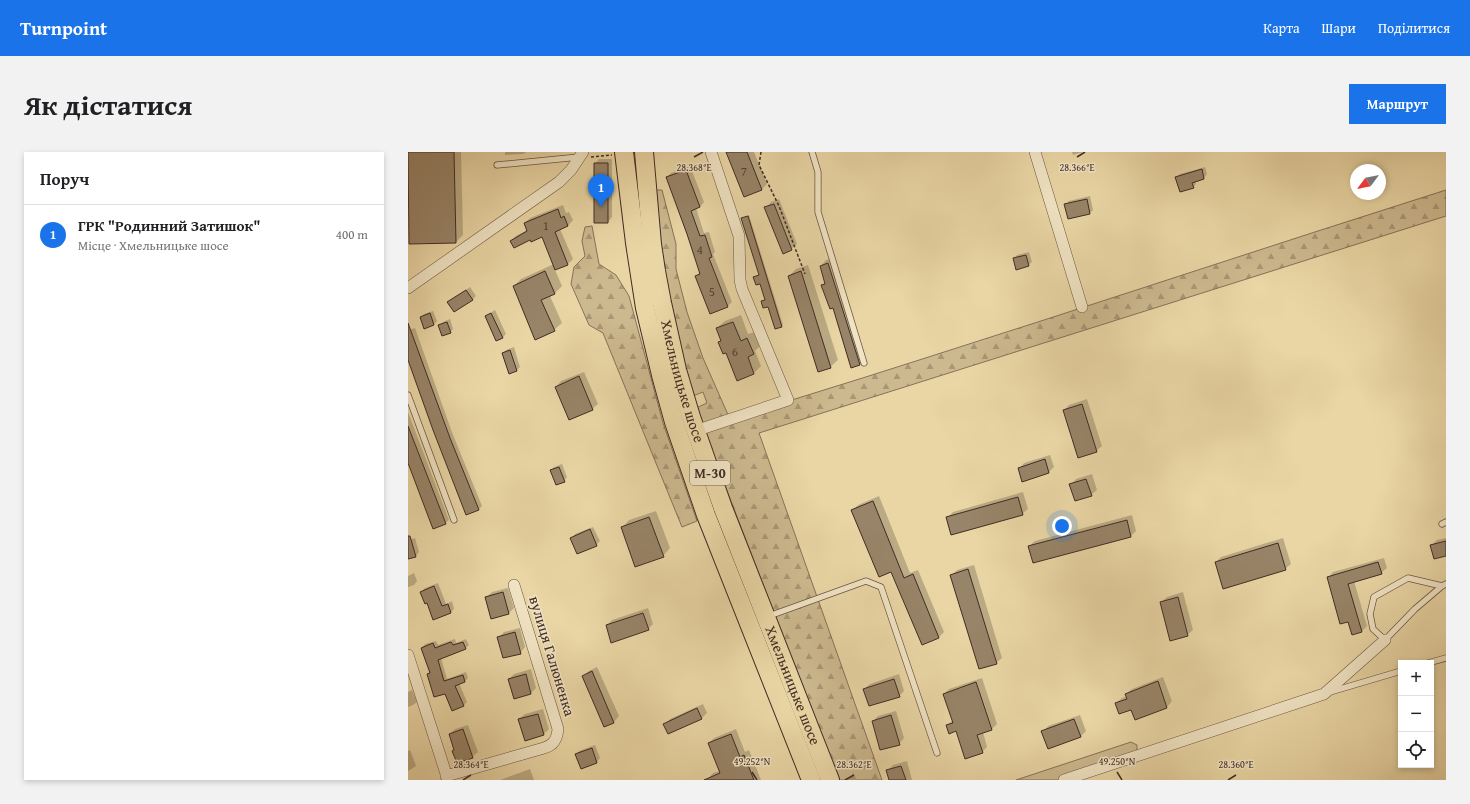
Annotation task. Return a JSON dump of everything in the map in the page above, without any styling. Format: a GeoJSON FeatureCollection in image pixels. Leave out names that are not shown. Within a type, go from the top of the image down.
{"type":"FeatureCollection","features":[{"type":"Feature","properties":{"kind":"highway","name":"Хмельницьке шосе"},"geometry":{"type":"LineString","coordinates":[[644,152],[652,244],[660,297],[695,431],[723,508],[830,780]]}},
{"type":"Feature","properties":{"kind":"highway","name":"Хмельницьке шосе"},"geometry":{"type":"LineString","coordinates":[[620,154],[645,308],[674,422],[706,515],[811,780]]}},
{"type":"Feature","properties":{"kind":"street"},"geometry":{"type":"LineString","coordinates":[[695,431],[788,400],[742,289],[740,280],[739,236],[710,152]]}},
{"type":"Feature","properties":{"kind":"street"},"geometry":{"type":"LineString","coordinates":[[1035,152],[1082,307]]}},
{"type":"Feature","properties":{"kind":"street"},"geometry":{"type":"LineString","coordinates":[[408,288],[559,182],[571,170],[581,155]]}},
{"type":"Feature","properties":{"kind":"street","name":"вулиця Галюненка"},"geometry":{"type":"LineString","coordinates":[[408,655],[447,778],[544,748],[553,743],[557,737],[558,729],[514,585]]}},
{"type":"Feature","properties":{"kind":"street"},"geometry":{"type":"LineString","coordinates":[[1064,780],[1324,694],[1385,640]]}},
{"type":"Feature","properties":{"kind":"lane"},"geometry":{"type":"LineString","coordinates":[[812,152],[818,172],[818,212],[864,363]]}},
{"type":"Feature","properties":{"kind":"lane"},"geometry":{"type":"LineString","coordinates":[[497,165],[581,155]]}},
{"type":"Feature","properties":{"kind":"lane"},"geometry":{"type":"LineString","coordinates":[[408,395],[454,520]]}},
{"type":"Feature","properties":{"kind":"lane"},"geometry":{"type":"LineString","coordinates":[[1408,578],[1444,585],[1415,609],[1385,640],[1373,629],[1370,614],[1374,597],[1408,578]]}},
{"type":"Feature","properties":{"kind":"lane"},"geometry":{"type":"LineString","coordinates":[[767,617],[866,581],[881,587],[937,753]]}},
{"type":"Feature","properties":{"kind":"lane"},"geometry":{"type":"LineString","coordinates":[[1434,661],[1446,658]]}},
{"type":"Feature","properties":{"kind":"lane"},"geometry":{"type":"LineString","coordinates":[[1324,694],[1398,672]]}},
{"type":"Feature","properties":{"kind":"path"},"geometry":{"type":"LineString","coordinates":[[761,152],[760,164],[779,206],[805,274]]}},
{"type":"Feature","properties":{"kind":"path"},"geometry":{"type":"LineString","coordinates":[[601,156],[620,154]]}},
{"type":"Feature","properties":{"kind":"green space"},"geometry":{"type":"Polygon","coordinates":[[[655,190],[662,190],[676,244],[676,269],[687,312],[703,358],[729,417],[702,426],[696,408],[707,403],[703,392],[693,396],[685,371],[662,267],[655,190]]]}},
{"type":"Feature","properties":{"kind":"green space"},"geometry":{"type":"Polygon","coordinates":[[[1446,190],[1446,216],[759,433],[882,780],[838,780],[703,428],[889,370],[1446,190]]]}},
{"type":"Feature","properties":{"kind":"green space"},"geometry":{"type":"Polygon","coordinates":[[[592,226],[599,264],[616,275],[629,296],[663,423],[697,521],[682,527],[603,333],[589,325],[571,284],[574,267],[585,256],[582,241],[585,227],[592,226]]]}},
{"type":"Feature","properties":{"kind":"green space"},"geometry":{"type":"Polygon","coordinates":[[[1131,742],[1137,745],[1137,756],[1064,780],[1016,780],[1131,742]]]}},
{"type":"Feature","properties":{"kind":"building"},"geometry":{"type":"Polygon","coordinates":[[[408,152],[454,152],[456,243],[409,244],[408,152]]]}},
{"type":"Feature","properties":{"kind":"building"},"geometry":{"type":"Polygon","coordinates":[[[726,152],[747,152],[762,190],[744,197],[726,152]]]}},
{"type":"Feature","properties":{"kind":"building"},"geometry":{"type":"Polygon","coordinates":[[[594,163],[608,163],[608,223],[594,223],[594,163]]]}},
{"type":"Feature","properties":{"kind":"building"},"geometry":{"type":"Polygon","coordinates":[[[1202,169],[1204,179],[1192,183],[1194,188],[1180,192],[1175,177],[1202,169]]]}},
{"type":"Feature","properties":{"kind":"building"},"geometry":{"type":"Polygon","coordinates":[[[686,170],[700,207],[691,211],[700,236],[705,235],[712,257],[709,258],[728,307],[710,314],[695,276],[700,274],[666,177],[686,170]]]}},
{"type":"Feature","properties":{"kind":"building"},"geometry":{"type":"Polygon","coordinates":[[[1087,199],[1090,214],[1068,219],[1064,204],[1087,199]]]}},
{"type":"Feature","properties":{"kind":"building"},"geometry":{"type":"Polygon","coordinates":[[[774,204],[792,250],[783,254],[764,207],[774,204]]]}},
{"type":"Feature","properties":{"kind":"building"},"geometry":{"type":"Polygon","coordinates":[[[558,209],[561,218],[564,216],[568,226],[555,232],[568,265],[555,270],[542,237],[531,242],[530,240],[514,248],[510,241],[527,231],[524,223],[558,209]]]}},
{"type":"Feature","properties":{"kind":"building"},"geometry":{"type":"Polygon","coordinates":[[[748,216],[782,327],[775,329],[768,307],[763,308],[761,301],[765,300],[760,284],[756,285],[753,277],[759,275],[741,218],[748,216]]]}},
{"type":"Feature","properties":{"kind":"building"},"geometry":{"type":"Polygon","coordinates":[[[1026,255],[1029,266],[1016,270],[1013,258],[1026,255]]]}},
{"type":"Feature","properties":{"kind":"building"},"geometry":{"type":"Polygon","coordinates":[[[828,263],[860,365],[851,368],[833,308],[830,309],[821,285],[825,284],[820,266],[828,263]]]}},
{"type":"Feature","properties":{"kind":"building"},"geometry":{"type":"Polygon","coordinates":[[[545,271],[555,294],[541,300],[555,331],[535,340],[513,286],[545,271]]]}},
{"type":"Feature","properties":{"kind":"building"},"geometry":{"type":"Polygon","coordinates":[[[801,271],[831,368],[818,372],[788,276],[801,271]]]}},
{"type":"Feature","properties":{"kind":"building"},"geometry":{"type":"Polygon","coordinates":[[[466,290],[473,300],[454,312],[447,302],[466,290]]]}},
{"type":"Feature","properties":{"kind":"building"},"geometry":{"type":"Polygon","coordinates":[[[430,313],[434,325],[424,329],[420,317],[430,313]]]}},
{"type":"Feature","properties":{"kind":"building"},"geometry":{"type":"Polygon","coordinates":[[[491,313],[503,338],[496,341],[485,316],[491,313]]]}},
{"type":"Feature","properties":{"kind":"building"},"geometry":{"type":"Polygon","coordinates":[[[447,322],[451,333],[442,336],[438,325],[447,322]]]}},
{"type":"Feature","properties":{"kind":"building"},"geometry":{"type":"Polygon","coordinates":[[[733,322],[741,341],[747,338],[754,354],[748,357],[754,374],[737,381],[726,353],[723,354],[718,342],[721,341],[716,328],[733,322]]]}},
{"type":"Feature","properties":{"kind":"building"},"geometry":{"type":"Polygon","coordinates":[[[408,323],[450,438],[479,510],[466,515],[408,360],[408,323]]]}},
{"type":"Feature","properties":{"kind":"building"},"geometry":{"type":"Polygon","coordinates":[[[510,350],[517,371],[509,374],[502,353],[510,350]]]}},
{"type":"Feature","properties":{"kind":"building"},"geometry":{"type":"Polygon","coordinates":[[[579,376],[593,410],[569,420],[555,387],[579,376]]]}},
{"type":"Feature","properties":{"kind":"building"},"geometry":{"type":"Polygon","coordinates":[[[1082,404],[1097,452],[1078,458],[1063,410],[1082,404]]]}},
{"type":"Feature","properties":{"kind":"building"},"geometry":{"type":"Polygon","coordinates":[[[408,426],[446,524],[433,529],[408,463],[408,426]]]}},
{"type":"Feature","properties":{"kind":"building"},"geometry":{"type":"Polygon","coordinates":[[[1045,459],[1049,473],[1022,482],[1018,468],[1045,459]]]}},
{"type":"Feature","properties":{"kind":"building"},"geometry":{"type":"Polygon","coordinates":[[[559,467],[565,482],[556,485],[550,470],[559,467]]]}},
{"type":"Feature","properties":{"kind":"building"},"geometry":{"type":"Polygon","coordinates":[[[1086,479],[1092,496],[1075,501],[1069,484],[1086,479]]]}},
{"type":"Feature","properties":{"kind":"building"},"geometry":{"type":"Polygon","coordinates":[[[1018,497],[1023,515],[951,535],[946,517],[1018,497]]]}},
{"type":"Feature","properties":{"kind":"building"},"geometry":{"type":"Polygon","coordinates":[[[873,501],[904,578],[913,574],[939,638],[922,645],[891,572],[879,577],[851,510],[873,501]]]}},
{"type":"Feature","properties":{"kind":"building"},"geometry":{"type":"Polygon","coordinates":[[[649,517],[664,557],[635,567],[621,527],[649,517]]]}},
{"type":"Feature","properties":{"kind":"building"},"geometry":{"type":"Polygon","coordinates":[[[1127,520],[1131,537],[1033,563],[1028,546],[1127,520]]]}},
{"type":"Feature","properties":{"kind":"building"},"geometry":{"type":"Polygon","coordinates":[[[590,529],[597,546],[577,554],[570,538],[590,529]]]}},
{"type":"Feature","properties":{"kind":"building"},"geometry":{"type":"Polygon","coordinates":[[[408,536],[410,536],[416,557],[408,559],[408,536]]]}},
{"type":"Feature","properties":{"kind":"building"},"geometry":{"type":"Polygon","coordinates":[[[1446,541],[1446,556],[1434,559],[1430,545],[1446,541]]]}},
{"type":"Feature","properties":{"kind":"building"},"geometry":{"type":"Polygon","coordinates":[[[1278,543],[1286,570],[1223,589],[1215,562],[1278,543]]]}},
{"type":"Feature","properties":{"kind":"building"},"geometry":{"type":"Polygon","coordinates":[[[1378,562],[1382,574],[1348,584],[1362,632],[1352,635],[1348,622],[1340,624],[1327,577],[1378,562]]]}},
{"type":"Feature","properties":{"kind":"building"},"geometry":{"type":"Polygon","coordinates":[[[968,569],[997,664],[979,669],[950,575],[968,569]]]}},
{"type":"Feature","properties":{"kind":"building"},"geometry":{"type":"Polygon","coordinates":[[[434,586],[442,606],[448,604],[451,613],[433,620],[427,603],[425,604],[420,592],[434,586]]]}},
{"type":"Feature","properties":{"kind":"building"},"geometry":{"type":"Polygon","coordinates":[[[503,592],[509,614],[491,619],[485,597],[503,592]]]}},
{"type":"Feature","properties":{"kind":"building"},"geometry":{"type":"Polygon","coordinates":[[[1178,597],[1188,636],[1170,641],[1160,602],[1178,597]]]}},
{"type":"Feature","properties":{"kind":"building"},"geometry":{"type":"Polygon","coordinates":[[[643,613],[649,630],[611,643],[606,625],[643,613]]]}},
{"type":"Feature","properties":{"kind":"building"},"geometry":{"type":"Polygon","coordinates":[[[515,632],[521,654],[503,658],[497,637],[515,632]]]}},
{"type":"Feature","properties":{"kind":"building"},"geometry":{"type":"Polygon","coordinates":[[[451,642],[453,645],[463,642],[466,649],[438,660],[444,681],[463,675],[465,682],[455,686],[464,706],[452,711],[445,694],[434,697],[427,674],[430,673],[421,648],[433,643],[435,648],[451,642]]]}},
{"type":"Feature","properties":{"kind":"building"},"geometry":{"type":"Polygon","coordinates":[[[592,671],[614,723],[604,727],[582,676],[592,671]]]}},
{"type":"Feature","properties":{"kind":"building"},"geometry":{"type":"Polygon","coordinates":[[[526,674],[531,694],[514,699],[508,679],[526,674]]]}},
{"type":"Feature","properties":{"kind":"building"},"geometry":{"type":"Polygon","coordinates":[[[894,679],[900,697],[869,706],[863,689],[894,679]]]}},
{"type":"Feature","properties":{"kind":"building"},"geometry":{"type":"Polygon","coordinates":[[[1158,681],[1167,708],[1135,720],[1131,710],[1119,714],[1115,703],[1127,699],[1125,694],[1158,681]]]}},
{"type":"Feature","properties":{"kind":"building"},"geometry":{"type":"Polygon","coordinates":[[[976,682],[992,730],[977,735],[983,753],[965,759],[956,731],[949,734],[946,725],[953,723],[943,694],[976,682]]]}},
{"type":"Feature","properties":{"kind":"building"},"geometry":{"type":"Polygon","coordinates":[[[697,708],[702,719],[668,734],[663,724],[697,708]]]}},
{"type":"Feature","properties":{"kind":"building"},"geometry":{"type":"Polygon","coordinates":[[[538,714],[544,735],[525,741],[518,719],[538,714]]]}},
{"type":"Feature","properties":{"kind":"building"},"geometry":{"type":"Polygon","coordinates":[[[891,715],[900,745],[880,750],[872,721],[891,715]]]}},
{"type":"Feature","properties":{"kind":"building"},"geometry":{"type":"Polygon","coordinates":[[[1074,719],[1081,737],[1048,749],[1041,731],[1074,719]]]}},
{"type":"Feature","properties":{"kind":"building"},"geometry":{"type":"Polygon","coordinates":[[[463,729],[473,758],[457,763],[452,751],[454,750],[449,734],[463,729]]]}},
{"type":"Feature","properties":{"kind":"building"},"geometry":{"type":"Polygon","coordinates":[[[731,734],[740,757],[744,755],[754,780],[704,780],[720,773],[708,743],[731,734]]]}},
{"type":"Feature","properties":{"kind":"building"},"geometry":{"type":"Polygon","coordinates":[[[592,748],[597,763],[581,769],[575,754],[592,748]]]}},
{"type":"Feature","properties":{"kind":"building"},"geometry":{"type":"Polygon","coordinates":[[[901,766],[906,780],[889,780],[886,770],[901,766]]]}},
{"type":"Feature","properties":{"kind":"place","name":"ГРК \"Родинний Затишок\""},"geometry":{"type":"Point","coordinates":[601,207]}}]}
